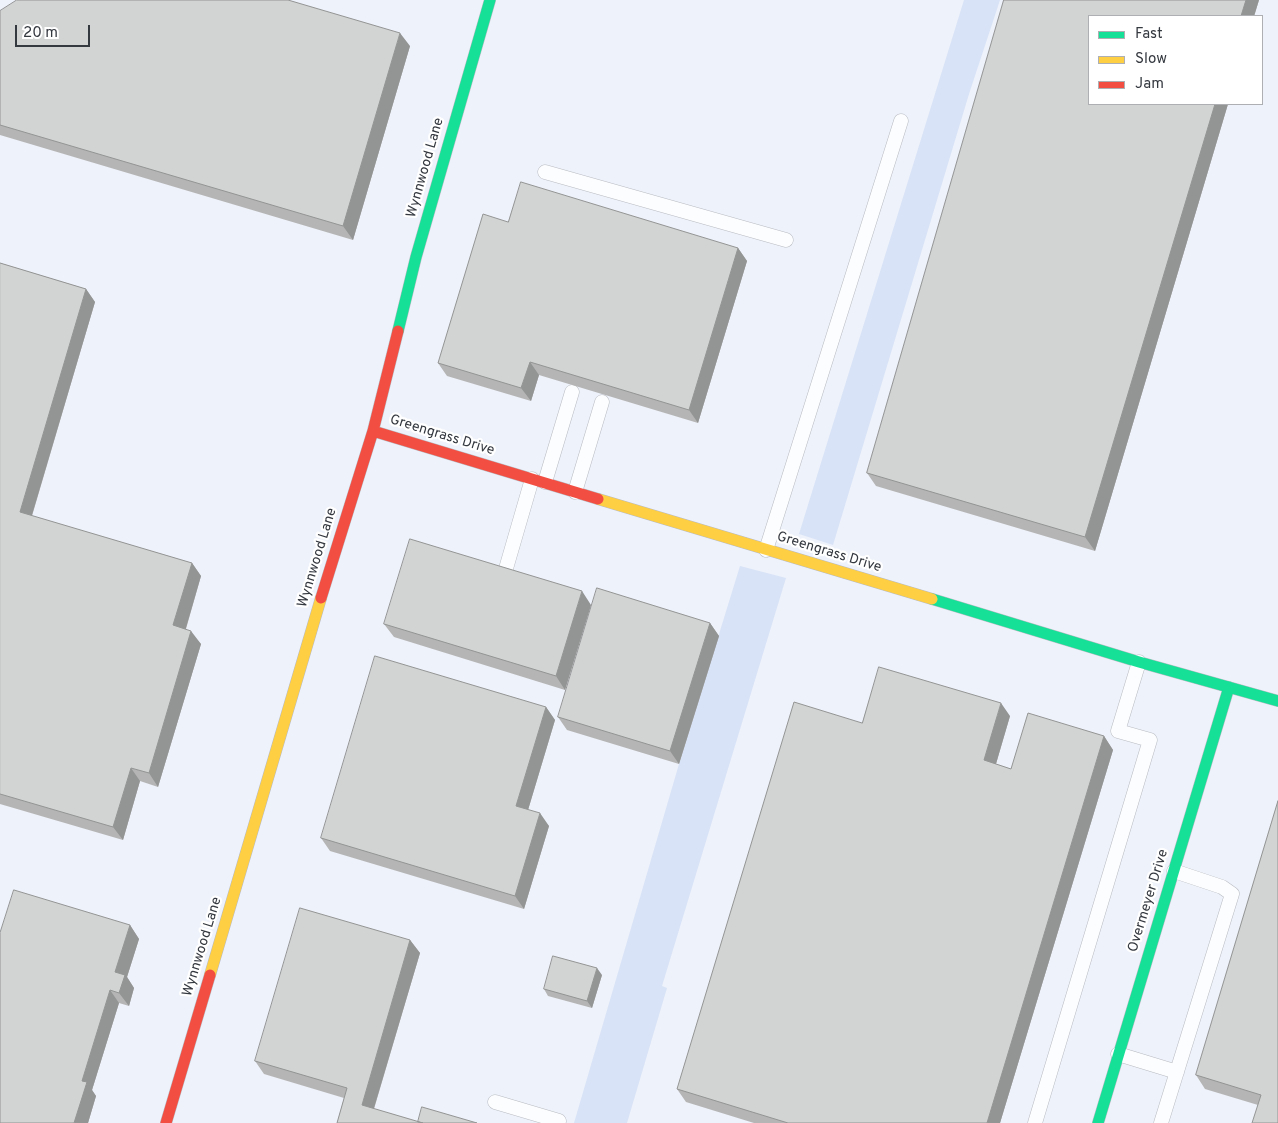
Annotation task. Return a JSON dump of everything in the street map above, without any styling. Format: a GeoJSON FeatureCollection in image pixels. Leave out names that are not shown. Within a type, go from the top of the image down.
{"type":"FeatureCollection","features":[{"type":"Feature","properties":{"kind":"street","name":"Wynnwood Lane"},"geometry":{"type":"LineString","coordinates":[[166,1123],[373,431],[416,257],[490,0]]}},
{"type":"Feature","properties":{"kind":"street","name":"Greengrass Drive"},"geometry":{"type":"LineString","coordinates":[[373,431],[1139,662],[1278,701]]}},
{"type":"Feature","properties":{"kind":"street","name":"Overmeyer Drive"},"geometry":{"type":"LineString","coordinates":[[1098,1123],[1229,687]]}},
{"type":"Feature","properties":{"kind":"lane"},"geometry":{"type":"LineString","coordinates":[[766,550],[901,121]]}},
{"type":"Feature","properties":{"kind":"lane"},"geometry":{"type":"LineString","coordinates":[[545,172],[786,240]]}},
{"type":"Feature","properties":{"kind":"lane"},"geometry":{"type":"LineString","coordinates":[[505,572],[572,392]]}},
{"type":"Feature","properties":{"kind":"lane"},"geometry":{"type":"LineString","coordinates":[[575,492],[602,402]]}},
{"type":"Feature","properties":{"kind":"lane"},"geometry":{"type":"LineString","coordinates":[[1035,1123],[1150,740],[1118,731],[1139,662]]}},
{"type":"Feature","properties":{"kind":"lane"},"geometry":{"type":"LineString","coordinates":[[1161,1123],[1232,894],[1222,887],[1174,870]]}},
{"type":"Feature","properties":{"kind":"lane"},"geometry":{"type":"LineString","coordinates":[[1118,1054],[1177,1072]]}},
{"type":"Feature","properties":{"kind":"lane"},"geometry":{"type":"LineString","coordinates":[[495,1102],[559,1121],[558,1123]]}},
{"type":"Feature","properties":{"kind":"shaded area"},"geometry":{"type":"Polygon","coordinates":[[[964,0],[1000,0],[969,94],[833,545],[799,534],[964,0]]]}},
{"type":"Feature","properties":{"kind":"shaded area"},"geometry":{"type":"Polygon","coordinates":[[[740,566],[786,578],[662,986],[667,988],[627,1123],[574,1123],[679,764],[740,566]]]}},
{"type":"Feature","properties":{"kind":"building"},"geometry":{"type":"Polygon","coordinates":[[[17,0],[288,0],[400,33],[343,226],[0,125],[0,11],[17,0]]]}},
{"type":"Feature","properties":{"kind":"building"},"geometry":{"type":"Polygon","coordinates":[[[1004,0],[1246,0],[1241,15],[1088,15],[1088,105],[1215,105],[1085,537],[867,473],[1004,0]]]}},
{"type":"Feature","properties":{"kind":"building"},"geometry":{"type":"Polygon","coordinates":[[[521,182],[738,248],[689,410],[530,362],[521,388],[438,363],[483,214],[508,222],[521,182]]]}},
{"type":"Feature","properties":{"kind":"building"},"geometry":{"type":"Polygon","coordinates":[[[0,263],[86,289],[20,512],[192,563],[173,625],[191,631],[149,773],[131,768],[113,827],[0,794],[0,263]]]}},
{"type":"Feature","properties":{"kind":"building"},"geometry":{"type":"Polygon","coordinates":[[[410,539],[582,591],[556,676],[384,624],[410,539]]]}},
{"type":"Feature","properties":{"kind":"building"},"geometry":{"type":"Polygon","coordinates":[[[597,588],[710,623],[670,751],[558,717],[597,588]]]}},
{"type":"Feature","properties":{"kind":"building"},"geometry":{"type":"Polygon","coordinates":[[[375,656],[546,707],[516,806],[540,813],[515,896],[321,838],[375,656]]]}},
{"type":"Feature","properties":{"kind":"building"},"geometry":{"type":"Polygon","coordinates":[[[879,667],[1001,703],[984,760],[1011,769],[1028,713],[1104,736],[987,1123],[788,1123],[677,1089],[794,702],[862,723],[879,667]]]}},
{"type":"Feature","properties":{"kind":"building"},"geometry":{"type":"Polygon","coordinates":[[[1278,801],[1278,1123],[1252,1123],[1261,1095],[1196,1075],[1278,801]]]}},
{"type":"Feature","properties":{"kind":"building"},"geometry":{"type":"Polygon","coordinates":[[[14,890],[130,925],[115,972],[125,975],[119,993],[110,990],[82,1081],[87,1082],[74,1123],[0,1123],[0,933],[14,890]]]}},
{"type":"Feature","properties":{"kind":"building"},"geometry":{"type":"Polygon","coordinates":[[[300,908],[410,940],[362,1105],[423,1123],[337,1123],[347,1088],[255,1061],[300,908]]]}},
{"type":"Feature","properties":{"kind":"building"},"geometry":{"type":"Polygon","coordinates":[[[553,956],[597,968],[587,1001],[544,989],[553,956]]]}},
{"type":"Feature","properties":{"kind":"building"},"geometry":{"type":"Polygon","coordinates":[[[422,1107],[477,1123],[418,1122],[422,1107]]]}},
{"type":"Feature","properties":{"kind":"traffic: fast"},"geometry":{"type":"LineString","coordinates":[[398,331],[416,257],[490,0]]}},
{"type":"Feature","properties":{"kind":"traffic: fast"},"geometry":{"type":"LineString","coordinates":[[932,599],[1139,662],[1278,701]]}},
{"type":"Feature","properties":{"kind":"traffic: fast"},"geometry":{"type":"LineString","coordinates":[[1098,1123],[1229,687]]}},
{"type":"Feature","properties":{"kind":"traffic: slow"},"geometry":{"type":"LineString","coordinates":[[598,499],[932,599]]}},
{"type":"Feature","properties":{"kind":"traffic: slow"},"geometry":{"type":"LineString","coordinates":[[210,975],[321,598]]}},
{"type":"Feature","properties":{"kind":"traffic: jam"},"geometry":{"type":"LineString","coordinates":[[321,598],[373,431],[398,331]]}},
{"type":"Feature","properties":{"kind":"traffic: jam"},"geometry":{"type":"LineString","coordinates":[[373,431],[598,499]]}},
{"type":"Feature","properties":{"kind":"traffic: jam"},"geometry":{"type":"LineString","coordinates":[[166,1123],[210,975]]}}]}
